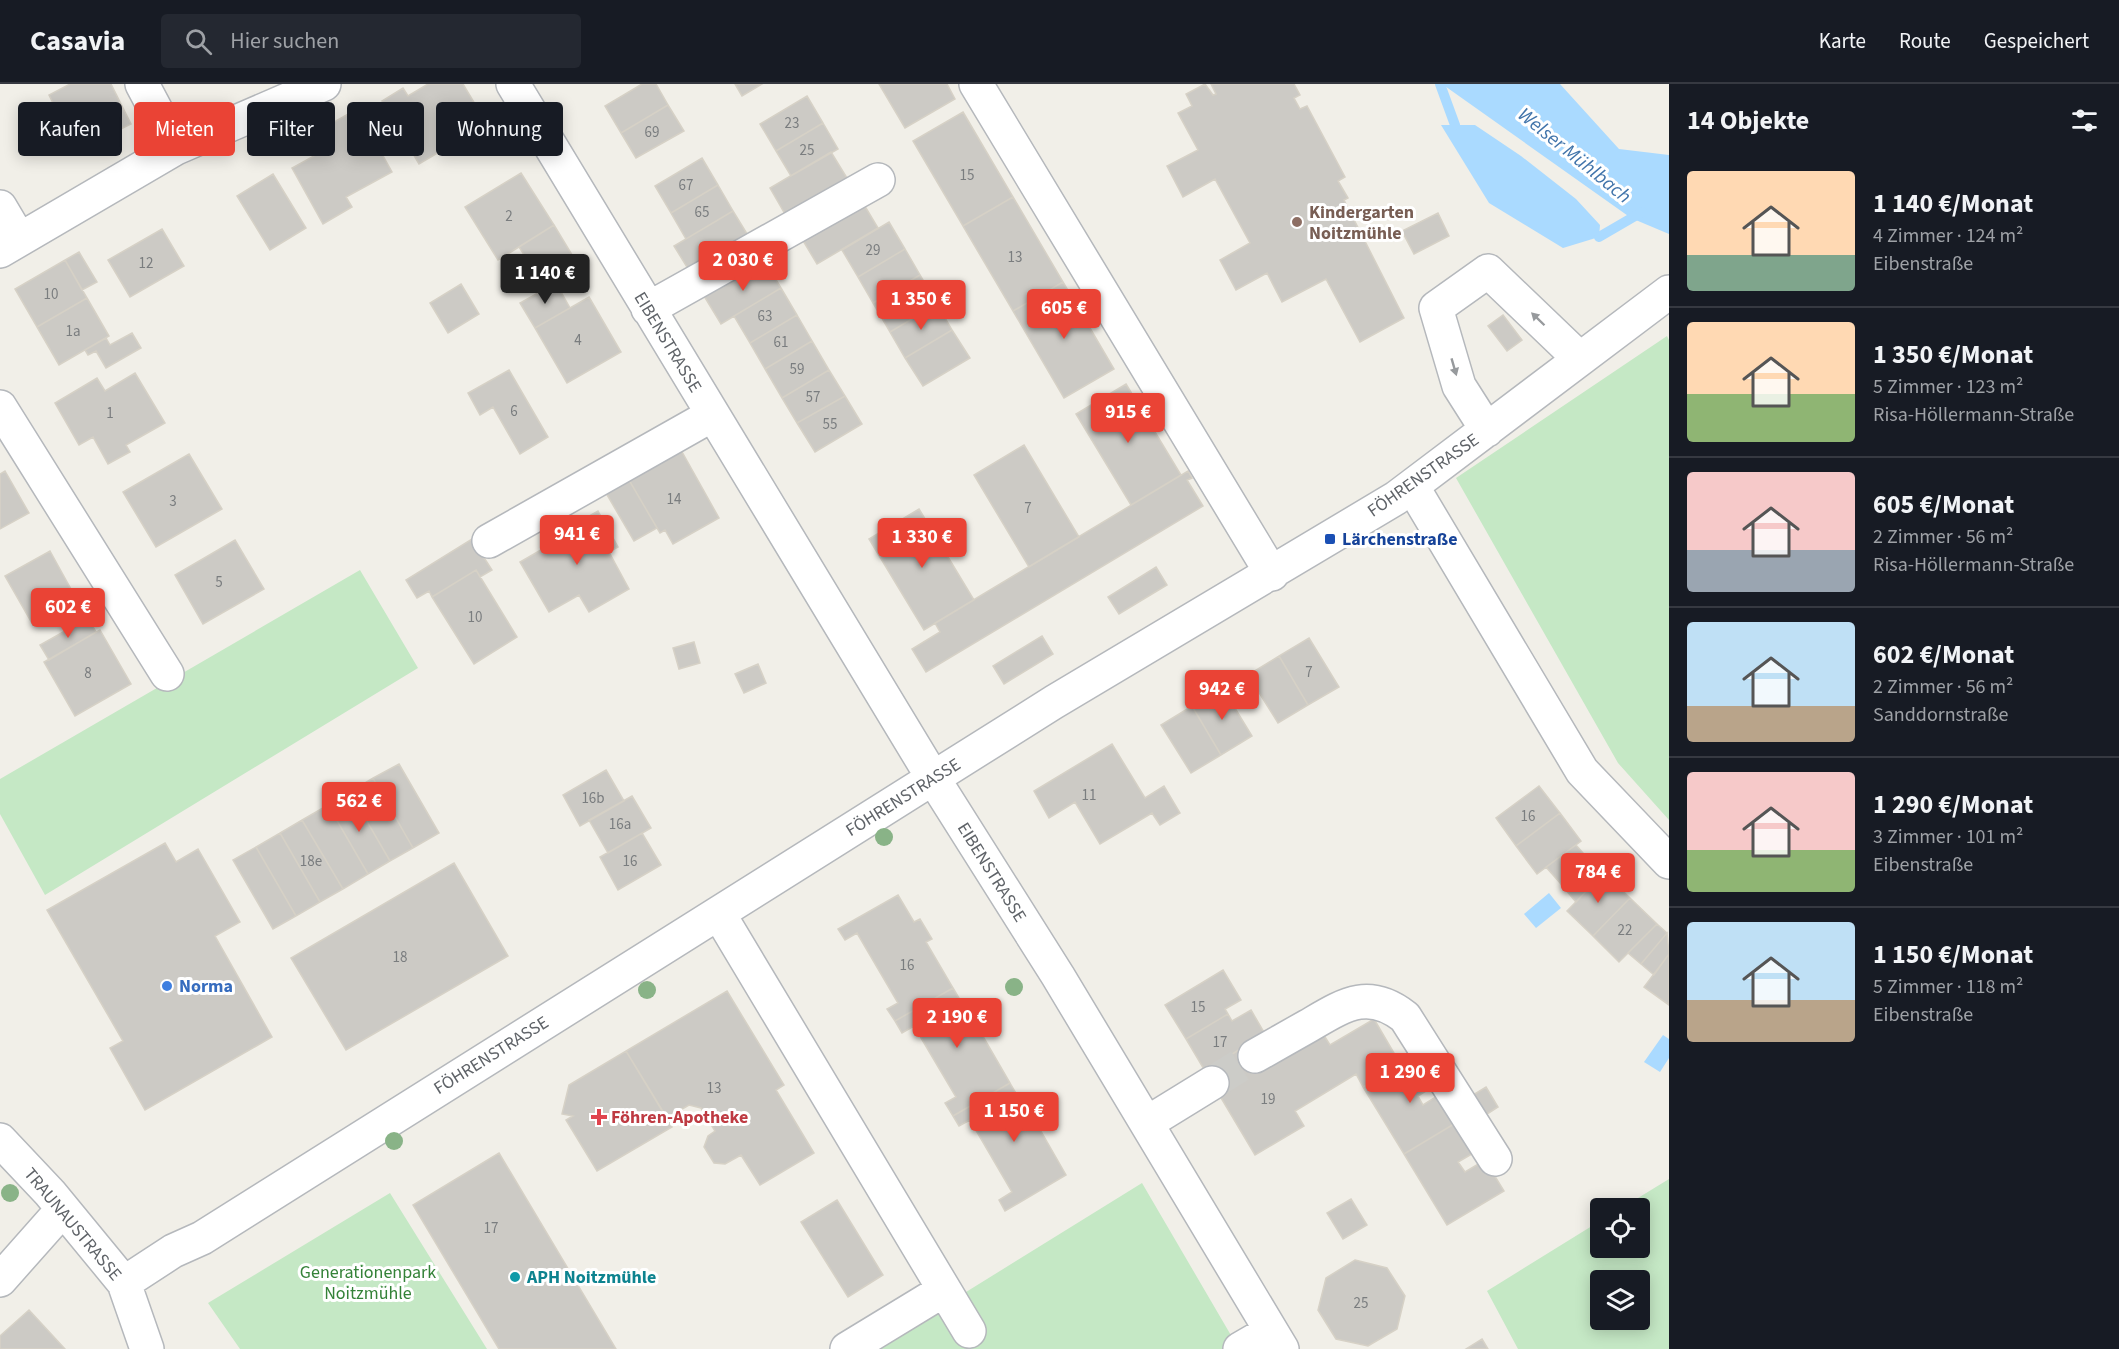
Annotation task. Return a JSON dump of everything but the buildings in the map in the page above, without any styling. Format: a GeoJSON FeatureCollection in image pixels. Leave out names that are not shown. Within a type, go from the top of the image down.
{"type":"FeatureCollection","features":[{"type":"Feature","properties":{"kind":"street"},"geometry":{"type":"LineString","coordinates":[[142,84],[152,102]]}},
{"type":"Feature","properties":{"kind":"street"},"geometry":{"type":"LineString","coordinates":[[235,123],[324,84]]}},
{"type":"Feature","properties":{"kind":"street","name":"EIBENSTRASSE"},"geometry":{"type":"LineString","coordinates":[[513,84],[933,778],[1147,1123],[1276,1340],[1240,1349]]}},
{"type":"Feature","properties":{"kind":"street"},"geometry":{"type":"LineString","coordinates":[[976,84],[1272,574]]}},
{"type":"Feature","properties":{"kind":"street"},"geometry":{"type":"LineString","coordinates":[[0,207],[9,245],[163,156]]}},
{"type":"Feature","properties":{"kind":"street"},"geometry":{"type":"LineString","coordinates":[[648,309],[878,180]]}},
{"type":"Feature","properties":{"kind":"street"},"geometry":{"type":"LineString","coordinates":[[1487,430],[1459,386],[1436,308],[1488,271],[1580,360]]}},
{"type":"Feature","properties":{"kind":"street","name":"FÖHRENSTRASSE"},"geometry":{"type":"LineString","coordinates":[[124,1283],[173,1251],[202,1238],[383,1122],[719,914],[1054,702],[1272,574],[1412,486],[1669,292]]}},
{"type":"Feature","properties":{"kind":"street"},"geometry":{"type":"LineString","coordinates":[[0,408],[167,674]]}},
{"type":"Feature","properties":{"kind":"street"},"geometry":{"type":"LineString","coordinates":[[489,542],[712,414]]}},
{"type":"Feature","properties":{"kind":"street"},"geometry":{"type":"LineString","coordinates":[[1412,486],[1582,771],[1669,862]]}},
{"type":"Feature","properties":{"kind":"street"},"geometry":{"type":"LineString","coordinates":[[719,914],[969,1331]]}},
{"type":"Feature","properties":{"kind":"street"},"geometry":{"type":"LineString","coordinates":[[1255,1056],[1344,1005],[1360,1001],[1391,1006],[1405,1017],[1495,1159]]}},
{"type":"Feature","properties":{"kind":"street"},"geometry":{"type":"LineString","coordinates":[[1147,1123],[1212,1083]]}},
{"type":"Feature","properties":{"kind":"street","name":"TRAUNAUSTRASSE"},"geometry":{"type":"LineString","coordinates":[[0,1140],[63,1209],[124,1283],[147,1349]]}},
{"type":"Feature","properties":{"kind":"street"},"geometry":{"type":"LineString","coordinates":[[0,1281],[63,1209]]}},
{"type":"Feature","properties":{"kind":"street"},"geometry":{"type":"LineString","coordinates":[[847,1349],[944,1290]]}},
{"type":"Feature","properties":{"kind":"green space"},"geometry":{"type":"Polygon","coordinates":[[[1667,336],[1669,340],[1669,820],[1618,763],[1456,478],[1667,336]]]}},
{"type":"Feature","properties":{"kind":"green space"},"geometry":{"type":"Polygon","coordinates":[[[360,570],[418,668],[45,895],[0,814],[0,779],[360,570]]]}},
{"type":"Feature","properties":{"kind":"green space"},"geometry":{"type":"Polygon","coordinates":[[[1669,1179],[1669,1349],[1518,1349],[1487,1291],[1590,1227],[1590,1258],[1650,1258],[1650,1198],[1638,1198],[1669,1179]]]}},
{"type":"Feature","properties":{"kind":"green space"},"geometry":{"type":"Polygon","coordinates":[[[1142,1183],[1239,1349],[874,1349],[1142,1183]]]}},
{"type":"Feature","properties":{"kind":"green space","name":"Generationenpark Noitzmühle"},"geometry":{"type":"Polygon","coordinates":[[[390,1193],[487,1349],[240,1349],[208,1303],[390,1193]]]}},
{"type":"Feature","properties":{"kind":"water","name":"Welser Mühlbach"},"geometry":{"type":"Polygon","coordinates":[[[1442,84],[1560,84],[1619,149],[1669,155],[1669,234],[1631,218],[1442,84]]]}},
{"type":"Feature","properties":{"kind":"water"},"geometry":{"type":"Polygon","coordinates":[[[1441,125],[1475,125],[1521,156],[1576,199],[1600,225],[1599,237],[1563,248],[1489,203],[1441,125]]]}},
{"type":"Feature","properties":{"kind":"water"},"geometry":{"type":"Polygon","coordinates":[[[1549,893],[1561,908],[1536,928],[1524,914],[1549,893]]]}},
{"type":"Feature","properties":{"kind":"water"},"geometry":{"type":"Polygon","coordinates":[[[1663,1035],[1669,1039],[1669,1058],[1660,1072],[1644,1062],[1663,1035]]]}},
{"type":"Feature","properties":{"kind":"waterway"},"geometry":{"type":"LineString","coordinates":[[1440,84],[1455,125]]}},
{"type":"Feature","properties":{"kind":"waterway"},"geometry":{"type":"LineString","coordinates":[[1599,237],[1642,212]]}},
{"type":"Feature","properties":{"kind":"tunnel"},"geometry":{"type":"LineString","coordinates":[[1212,1083],[1255,1056]]}},
{"type":"Feature","properties":{"kind":"place","name":"Kindergarten Noitzmühle"},"geometry":{"type":"Point","coordinates":[1297,222]}},
{"type":"Feature","properties":{"kind":"place","name":"Lärchenstraße"},"geometry":{"type":"Point","coordinates":[1330,539]}},
{"type":"Feature","properties":{"kind":"place","name":"Norma"},"geometry":{"type":"Point","coordinates":[167,986]}},
{"type":"Feature","properties":{"kind":"place","name":"Föhren-Apotheke"},"geometry":{"type":"Point","coordinates":[599,1117]}},
{"type":"Feature","properties":{"kind":"place","name":"APH Noitzmühle"},"geometry":{"type":"Point","coordinates":[515,1277]}}]}
